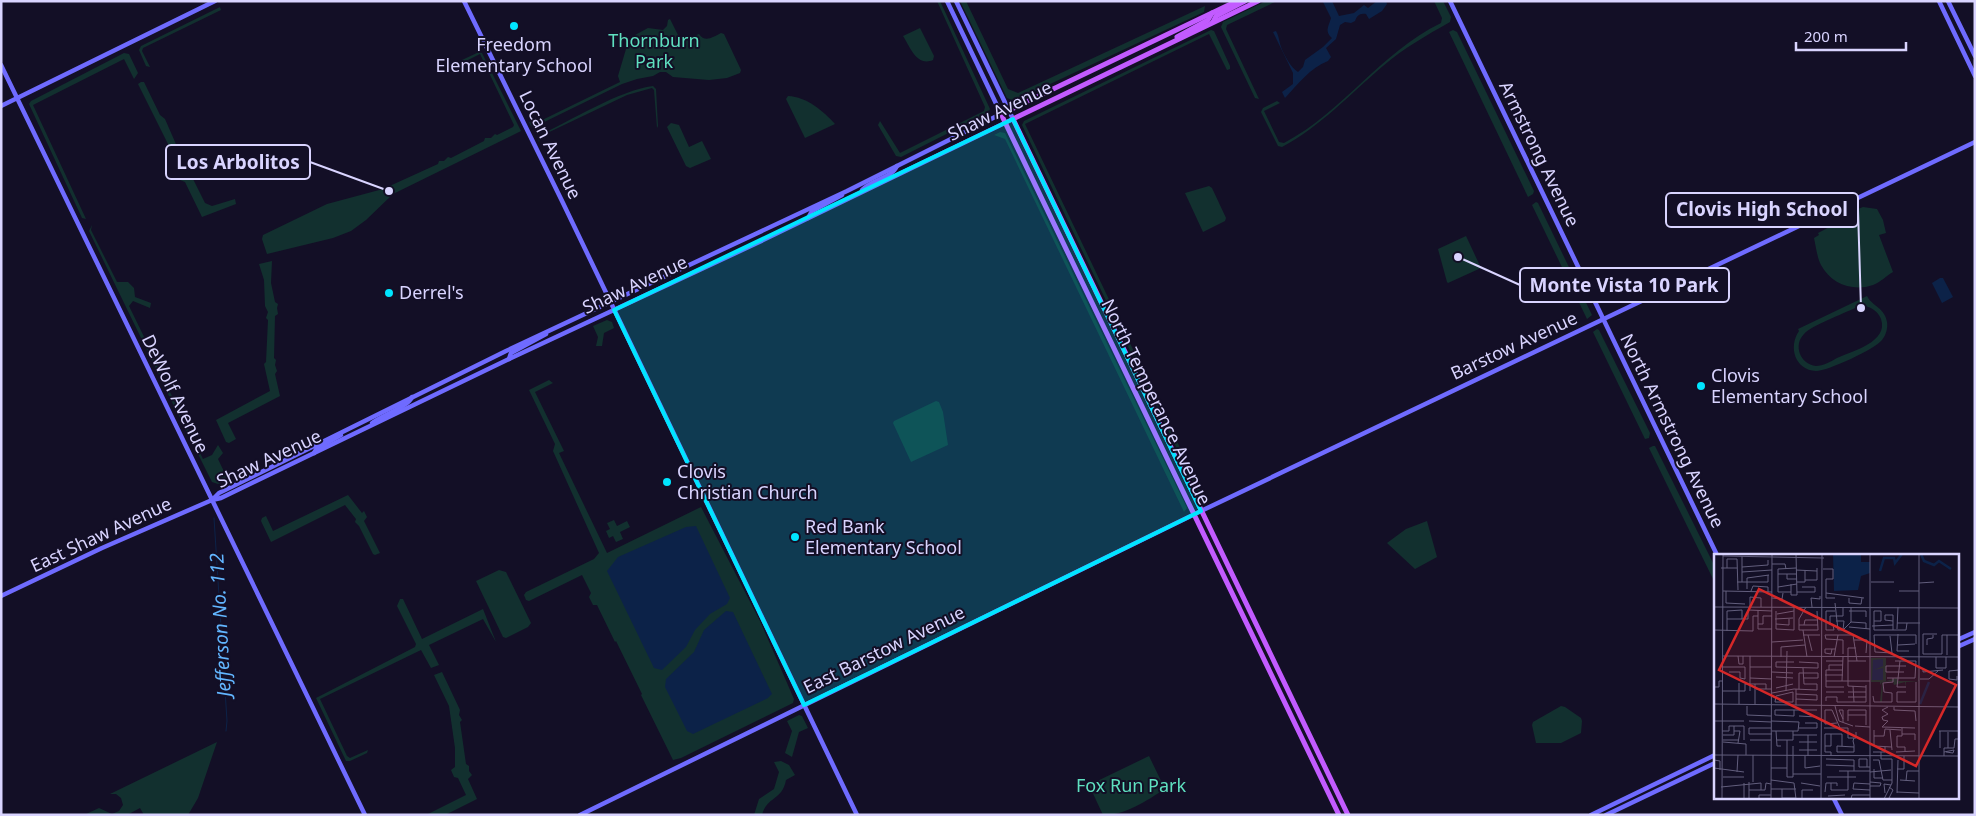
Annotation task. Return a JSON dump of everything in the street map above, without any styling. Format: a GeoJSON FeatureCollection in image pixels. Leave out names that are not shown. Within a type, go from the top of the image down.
{"type":"FeatureCollection","features":[{"type":"Feature","properties":{"kind":"main road","name":"Shaw Avenue"},"geometry":{"type":"LineString","coordinates":[[1001,114],[1237,1]]}},
{"type":"Feature","properties":{"kind":"main road"},"geometry":{"type":"LineString","coordinates":[[1214,22],[1216,16],[1246,1]]}},
{"type":"Feature","properties":{"kind":"main road","name":"Shaw Avenue"},"geometry":{"type":"LineString","coordinates":[[1013,119],[1258,1]]}},
{"type":"Feature","properties":{"kind":"main road"},"geometry":{"type":"LineString","coordinates":[[1166,45],[1183,32],[1208,20],[1212,13]]}},
{"type":"Feature","properties":{"kind":"main road","name":"North Temperance Avenue"},"geometry":{"type":"LineString","coordinates":[[1001,114],[1339,815]]}},
{"type":"Feature","properties":{"kind":"main road","name":"North Temperance Avenue"},"geometry":{"type":"LineString","coordinates":[[1013,119],[1348,815]]}},
{"type":"Feature","properties":{"kind":"street"},"geometry":{"type":"LineString","coordinates":[[1,106],[215,1]]}},
{"type":"Feature","properties":{"kind":"street","name":"Locan Avenue"},"geometry":{"type":"LineString","coordinates":[[464,1],[857,815]]}},
{"type":"Feature","properties":{"kind":"street","name":"North Temperance Avenue"},"geometry":{"type":"LineString","coordinates":[[947,1],[1001,114]]}},
{"type":"Feature","properties":{"kind":"street","name":"North Temperance Avenue"},"geometry":{"type":"LineString","coordinates":[[956,1],[1013,119]]}},
{"type":"Feature","properties":{"kind":"street","name":"Armstrong Avenue"},"geometry":{"type":"LineString","coordinates":[[1450,1],[1603,320]]}},
{"type":"Feature","properties":{"kind":"street"},"geometry":{"type":"LineString","coordinates":[[1939,1],[1975,76]]}},
{"type":"Feature","properties":{"kind":"street"},"geometry":{"type":"LineString","coordinates":[[1948,1],[1975,57]]}},
{"type":"Feature","properties":{"kind":"street"},"geometry":{"type":"LineString","coordinates":[[1960,43],[1966,45],[1975,57]]}},
{"type":"Feature","properties":{"kind":"street","name":"DeWolf Avenue"},"geometry":{"type":"LineString","coordinates":[[1,65],[365,815]]}},
{"type":"Feature","properties":{"kind":"street","name":"Shaw Avenue"},"geometry":{"type":"LineString","coordinates":[[212,500],[219,493],[551,329],[846,191],[1001,114]]}},
{"type":"Feature","properties":{"kind":"street","name":"Shaw Avenue"},"geometry":{"type":"LineString","coordinates":[[212,500],[221,498],[1013,119]]}},
{"type":"Feature","properties":{"kind":"street","name":"Barstow Avenue"},"geometry":{"type":"LineString","coordinates":[[1201,511],[1975,142]]}},
{"type":"Feature","properties":{"kind":"street"},"geometry":{"type":"LineString","coordinates":[[859,193],[868,184],[894,171],[898,166]]}},
{"type":"Feature","properties":{"kind":"street"},"geometry":{"type":"LineString","coordinates":[[808,218],[812,211],[837,199],[846,191]]}},
{"type":"Feature","properties":{"kind":"street","name":"North Armstrong Avenue"},"geometry":{"type":"LineString","coordinates":[[1603,320],[1717,554]]}},
{"type":"Feature","properties":{"kind":"street"},"geometry":{"type":"LineString","coordinates":[[509,359],[511,353],[538,339],[551,329]]}},
{"type":"Feature","properties":{"kind":"street"},"geometry":{"type":"LineString","coordinates":[[366,428],[380,417],[409,403],[412,398]]}},
{"type":"Feature","properties":{"kind":"street"},"geometry":{"type":"LineString","coordinates":[[314,453],[317,448],[351,427]]}},
{"type":"Feature","properties":{"kind":"street","name":"East Shaw Avenue"},"geometry":{"type":"LineString","coordinates":[[1,596],[109,544],[212,500]]}},
{"type":"Feature","properties":{"kind":"street","name":"East Barstow Avenue"},"geometry":{"type":"LineString","coordinates":[[580,815],[1201,511]]}},
{"type":"Feature","properties":{"kind":"street"},"geometry":{"type":"LineString","coordinates":[[1958,640],[1975,632]]}},
{"type":"Feature","properties":{"kind":"street"},"geometry":{"type":"LineString","coordinates":[[1958,647],[1975,639]]}},
{"type":"Feature","properties":{"kind":"street"},"geometry":{"type":"LineString","coordinates":[[1590,815],[1714,756]]}},
{"type":"Feature","properties":{"kind":"street"},"geometry":{"type":"LineString","coordinates":[[1606,815],[1714,763]]}},
{"type":"Feature","properties":{"kind":"street"},"geometry":{"type":"LineString","coordinates":[[1834,798],[1842,815]]}},
{"type":"Feature","properties":{"kind":"highlighted area"},"geometry":{"type":"Polygon","coordinates":[[[1013,119],[1201,511],[804,705],[614,310],[1013,119]]]}},
{"type":"Feature","properties":{"kind":"green space"},"geometry":{"type":"Polygon","coordinates":[[[937,1],[940,1],[990,109],[988,113],[901,157],[896,156],[878,125],[880,121],[900,153],[984,111],[985,107],[937,1]]]}},
{"type":"Feature","properties":{"kind":"green space"},"geometry":{"type":"Polygon","coordinates":[[[960,1],[966,1],[1008,89],[1018,93],[1205,6],[1204,12],[1014,101],[1007,98],[960,1]]]}},
{"type":"Feature","properties":{"kind":"green space"},"geometry":{"type":"Polygon","coordinates":[[[1266,1],[1277,1],[1227,25],[1226,29],[1259,99],[1255,98],[1221,27],[1223,22],[1266,1]]]}},
{"type":"Feature","properties":{"kind":"green space"},"geometry":{"type":"Polygon","coordinates":[[[1434,1],[1443,1],[1451,17],[1450,22],[1391,59],[1310,129],[1282,147],[1278,146],[1261,112],[1263,108],[1277,101],[1280,103],[1264,111],[1279,142],[1284,143],[1305,130],[1344,99],[1399,50],[1419,35],[1441,23],[1442,18],[1434,1]]]}},
{"type":"Feature","properties":{"kind":"green space"},"geometry":{"type":"Polygon","coordinates":[[[220,7],[221,10],[143,48],[142,51],[150,67],[146,66],[139,50],[141,46],[220,7]]]}},
{"type":"Feature","properties":{"kind":"green space","name":"Thornburn Park"},"geometry":{"type":"Polygon","coordinates":[[[670,19],[681,41],[699,34],[706,39],[721,33],[724,34],[741,70],[740,73],[727,78],[709,80],[673,77],[666,72],[660,72],[653,76],[622,84],[534,127],[531,126],[529,122],[536,123],[620,82],[618,76],[626,49],[632,45],[635,35],[648,28],[663,30],[670,19]]]}},
{"type":"Feature","properties":{"kind":"green space"},"geometry":{"type":"Polygon","coordinates":[[[920,28],[934,56],[933,60],[923,61],[918,58],[903,36],[920,28]]]}},
{"type":"Feature","properties":{"kind":"green space"},"geometry":{"type":"Polygon","coordinates":[[[1211,30],[1214,31],[1230,69],[1227,70],[1209,34],[1025,124],[1206,502],[1202,501],[1022,125],[1024,121],[1211,30]]]}},
{"type":"Feature","properties":{"kind":"green space"},"geometry":{"type":"Polygon","coordinates":[[[1453,30],[1457,32],[1534,191],[1528,197],[1449,32],[1453,30]]]}},
{"type":"Feature","properties":{"kind":"green space"},"geometry":{"type":"Polygon","coordinates":[[[479,52],[482,53],[521,131],[393,194],[366,220],[351,231],[333,238],[267,254],[262,239],[263,235],[327,204],[383,189],[438,164],[439,161],[444,161],[448,157],[451,158],[484,141],[485,138],[491,138],[495,134],[497,135],[513,127],[514,125],[480,54],[462,63],[462,60],[479,52]]]}},
{"type":"Feature","properties":{"kind":"green space"},"geometry":{"type":"Polygon","coordinates":[[[124,53],[129,54],[138,73],[134,79],[124,59],[33,105],[86,219],[82,218],[29,104],[31,101],[124,53]]]}},
{"type":"Feature","properties":{"kind":"green space"},"geometry":{"type":"Polygon","coordinates":[[[144,82],[160,115],[165,119],[205,203],[212,206],[235,199],[236,204],[202,217],[185,182],[180,180],[176,173],[178,168],[138,84],[144,82]]]}},
{"type":"Feature","properties":{"kind":"green space"},"geometry":{"type":"Polygon","coordinates":[[[653,86],[656,89],[657,128],[654,90],[652,88],[627,95],[541,136],[539,142],[538,136],[595,107],[626,93],[653,86]]]}},
{"type":"Feature","properties":{"kind":"green space"},"geometry":{"type":"Polygon","coordinates":[[[788,96],[808,102],[835,124],[805,138],[786,99],[788,96]]]}},
{"type":"Feature","properties":{"kind":"green space"},"geometry":{"type":"Polygon","coordinates":[[[671,123],[679,125],[689,147],[702,141],[711,159],[690,168],[686,166],[667,127],[671,123]]]}},
{"type":"Feature","properties":{"kind":"green space"},"geometry":{"type":"Polygon","coordinates":[[[1000,132],[1005,133],[1187,508],[1184,512],[1005,139],[994,135],[1000,132]]]}},
{"type":"Feature","properties":{"kind":"green space"},"geometry":{"type":"Polygon","coordinates":[[[1209,186],[1212,188],[1226,218],[1225,221],[1203,232],[1185,193],[1209,186]]]}},
{"type":"Feature","properties":{"kind":"green space"},"geometry":{"type":"Polygon","coordinates":[[[1536,202],[1592,315],[1587,319],[1532,205],[1536,202]]]}},
{"type":"Feature","properties":{"kind":"green space"},"geometry":{"type":"Polygon","coordinates":[[[1863,207],[1877,209],[1883,220],[1886,233],[1879,235],[1893,272],[1873,285],[1858,288],[1843,285],[1825,272],[1818,259],[1814,238],[1819,235],[1818,233],[1863,207]]]}},
{"type":"Feature","properties":{"kind":"green space"},"geometry":{"type":"Polygon","coordinates":[[[92,225],[91,230],[117,282],[128,282],[134,288],[135,297],[151,303],[150,308],[133,301],[129,306],[166,382],[162,381],[89,231],[92,225]]]}},
{"type":"Feature","properties":{"kind":"green space"},"geometry":{"type":"Polygon","coordinates":[[[1466,236],[1481,268],[1448,283],[1438,249],[1466,236]]]}},
{"type":"Feature","properties":{"kind":"green space"},"geometry":{"type":"Polygon","coordinates":[[[272,261],[271,283],[275,302],[278,304],[278,314],[275,316],[274,358],[276,360],[277,371],[275,374],[280,396],[228,423],[236,439],[229,443],[226,442],[216,420],[270,391],[264,364],[266,362],[268,320],[266,318],[268,312],[265,306],[264,280],[259,264],[272,261]]]}},
{"type":"Feature","properties":{"kind":"green space"},"geometry":{"type":"Polygon","coordinates":[[[1867,296],[1884,313],[1887,324],[1885,336],[1878,344],[1840,364],[1816,371],[1803,367],[1798,362],[1794,344],[1798,329],[1867,296]],[[1864,306],[1820,323],[1804,334],[1799,343],[1802,358],[1810,365],[1821,365],[1860,349],[1875,340],[1880,334],[1882,327],[1881,319],[1872,308],[1864,306]]]}},
{"type":"Feature","properties":{"kind":"green space"},"geometry":{"type":"Polygon","coordinates":[[[607,320],[612,322],[614,328],[604,333],[602,346],[596,346],[598,337],[593,326],[607,320]]]}},
{"type":"Feature","properties":{"kind":"green space"},"geometry":{"type":"Polygon","coordinates":[[[1597,329],[1650,433],[1649,438],[1645,439],[1593,332],[1597,329]]]}},
{"type":"Feature","properties":{"kind":"green space"},"geometry":{"type":"Polygon","coordinates":[[[549,380],[553,383],[535,392],[564,451],[559,453],[607,553],[701,507],[760,621],[794,699],[793,703],[681,758],[673,760],[616,641],[597,605],[593,605],[589,597],[591,593],[582,575],[529,601],[526,600],[524,595],[526,592],[594,559],[599,553],[553,451],[555,444],[529,390],[549,380]]]}},
{"type":"Feature","properties":{"kind":"green space"},"geometry":{"type":"Polygon","coordinates":[[[169,390],[203,459],[212,455],[218,445],[223,453],[218,459],[228,480],[218,484],[212,482],[168,394],[169,390]]]}},
{"type":"Feature","properties":{"kind":"green space"},"geometry":{"type":"Polygon","coordinates":[[[936,401],[939,402],[943,412],[948,445],[911,462],[893,423],[936,401]]]}},
{"type":"Feature","properties":{"kind":"green space"},"geometry":{"type":"Polygon","coordinates":[[[1655,446],[1714,565],[1714,581],[1649,448],[1655,446]]]}},
{"type":"Feature","properties":{"kind":"green space"},"geometry":{"type":"Polygon","coordinates":[[[348,495],[362,513],[364,511],[367,517],[364,521],[380,553],[373,554],[359,526],[355,522],[356,519],[345,505],[271,542],[261,521],[266,516],[273,531],[348,495]]]}},
{"type":"Feature","properties":{"kind":"green space"},"geometry":{"type":"Polygon","coordinates":[[[614,520],[617,526],[627,521],[630,527],[620,532],[623,539],[616,542],[613,536],[609,538],[606,531],[610,529],[607,523],[614,520]]]}},
{"type":"Feature","properties":{"kind":"green space"},"geometry":{"type":"Polygon","coordinates":[[[1427,521],[1437,557],[1415,569],[1387,543],[1406,529],[1427,521]]]}},
{"type":"Feature","properties":{"kind":"green space"},"geometry":{"type":"Polygon","coordinates":[[[499,570],[506,572],[531,623],[528,627],[506,638],[503,637],[476,581],[499,570]]]}},
{"type":"Feature","properties":{"kind":"green space"},"geometry":{"type":"Polygon","coordinates":[[[400,599],[403,599],[422,639],[483,609],[496,642],[483,619],[429,645],[439,665],[431,668],[421,650],[320,699],[347,756],[350,758],[368,750],[367,753],[346,761],[316,698],[415,647],[416,644],[397,606],[400,599]]]}},
{"type":"Feature","properties":{"kind":"green space"},"geometry":{"type":"Polygon","coordinates":[[[442,672],[460,710],[459,715],[462,720],[460,722],[466,764],[469,766],[469,771],[472,775],[468,779],[477,799],[445,815],[426,815],[466,795],[458,778],[454,777],[451,770],[455,767],[455,748],[449,706],[434,675],[442,672]]]}},
{"type":"Feature","properties":{"kind":"green space"},"geometry":{"type":"Polygon","coordinates":[[[1561,706],[1581,718],[1581,733],[1561,743],[1536,743],[1533,722],[1561,706]]]}},
{"type":"Feature","properties":{"kind":"green space"},"geometry":{"type":"Polygon","coordinates":[[[799,715],[802,716],[808,728],[799,732],[792,757],[785,753],[792,731],[787,721],[799,715]]]}},
{"type":"Feature","properties":{"kind":"green space"},"geometry":{"type":"Polygon","coordinates":[[[217,742],[198,798],[188,815],[144,815],[140,808],[127,815],[84,815],[99,808],[112,814],[119,811],[123,805],[121,798],[116,794],[110,794],[217,742]]]}},
{"type":"Feature","properties":{"kind":"green space","name":"Fox Run Park"},"geometry":{"type":"Polygon","coordinates":[[[1149,756],[1165,789],[1128,810],[1103,815],[1089,785],[1149,756]]]}},
{"type":"Feature","properties":{"kind":"green space"},"geometry":{"type":"Polygon","coordinates":[[[781,761],[789,765],[795,775],[786,780],[781,792],[767,804],[762,815],[754,815],[759,799],[774,789],[779,772],[774,762],[781,761]]]}},
{"type":"Feature","properties":{"kind":"water"},"geometry":{"type":"Polygon","coordinates":[[[1332,1],[1339,16],[1354,13],[1364,5],[1368,8],[1377,1],[1386,1],[1387,4],[1382,11],[1369,19],[1366,14],[1360,14],[1355,21],[1351,23],[1345,22],[1340,25],[1336,39],[1326,48],[1331,57],[1328,61],[1310,72],[1285,98],[1282,92],[1293,84],[1293,73],[1273,32],[1276,31],[1286,57],[1298,72],[1303,67],[1305,60],[1332,38],[1328,33],[1331,18],[1323,2],[1332,1]]]}},
{"type":"Feature","properties":{"kind":"water"},"geometry":{"type":"Polygon","coordinates":[[[1943,278],[1953,297],[1942,303],[1932,283],[1943,278]]]}},
{"type":"Feature","properties":{"kind":"water"},"geometry":{"type":"Polygon","coordinates":[[[696,526],[730,598],[727,604],[710,614],[695,630],[686,647],[662,670],[654,668],[607,571],[618,557],[686,527],[696,526]]]}},
{"type":"Feature","properties":{"kind":"water"},"geometry":{"type":"Polygon","coordinates":[[[726,611],[733,612],[772,694],[768,698],[693,734],[687,731],[665,687],[666,679],[694,652],[704,630],[726,611]]]}},
{"type":"Feature","properties":{"kind":"waterway","name":"Jefferson No. 112"},"geometry":{"type":"LineString","coordinates":[[214,518],[227,721],[226,731]]}},
{"type":"Feature","properties":{"kind":"place","name":"Freedom Elementary School"},"geometry":{"type":"Point","coordinates":[514,26]}},
{"type":"Feature","properties":{"kind":"place","name":"Los Arbolitos"},"geometry":{"type":"Point","coordinates":[389,191]}},
{"type":"Feature","properties":{"kind":"place","name":"Monte Vista 10 Park"},"geometry":{"type":"Point","coordinates":[1458,257]}},
{"type":"Feature","properties":{"kind":"place","name":"Derrel's"},"geometry":{"type":"Point","coordinates":[389,293]}},
{"type":"Feature","properties":{"kind":"place","name":"Clovis High School"},"geometry":{"type":"Point","coordinates":[1861,308]}},
{"type":"Feature","properties":{"kind":"place","name":"Clovis Elementary School"},"geometry":{"type":"Point","coordinates":[1701,386]}},
{"type":"Feature","properties":{"kind":"place","name":"Clovis Christian Church"},"geometry":{"type":"Point","coordinates":[667,482]}},
{"type":"Feature","properties":{"kind":"place","name":"Red Bank Elementary School"},"geometry":{"type":"Point","coordinates":[795,537]}}]}
